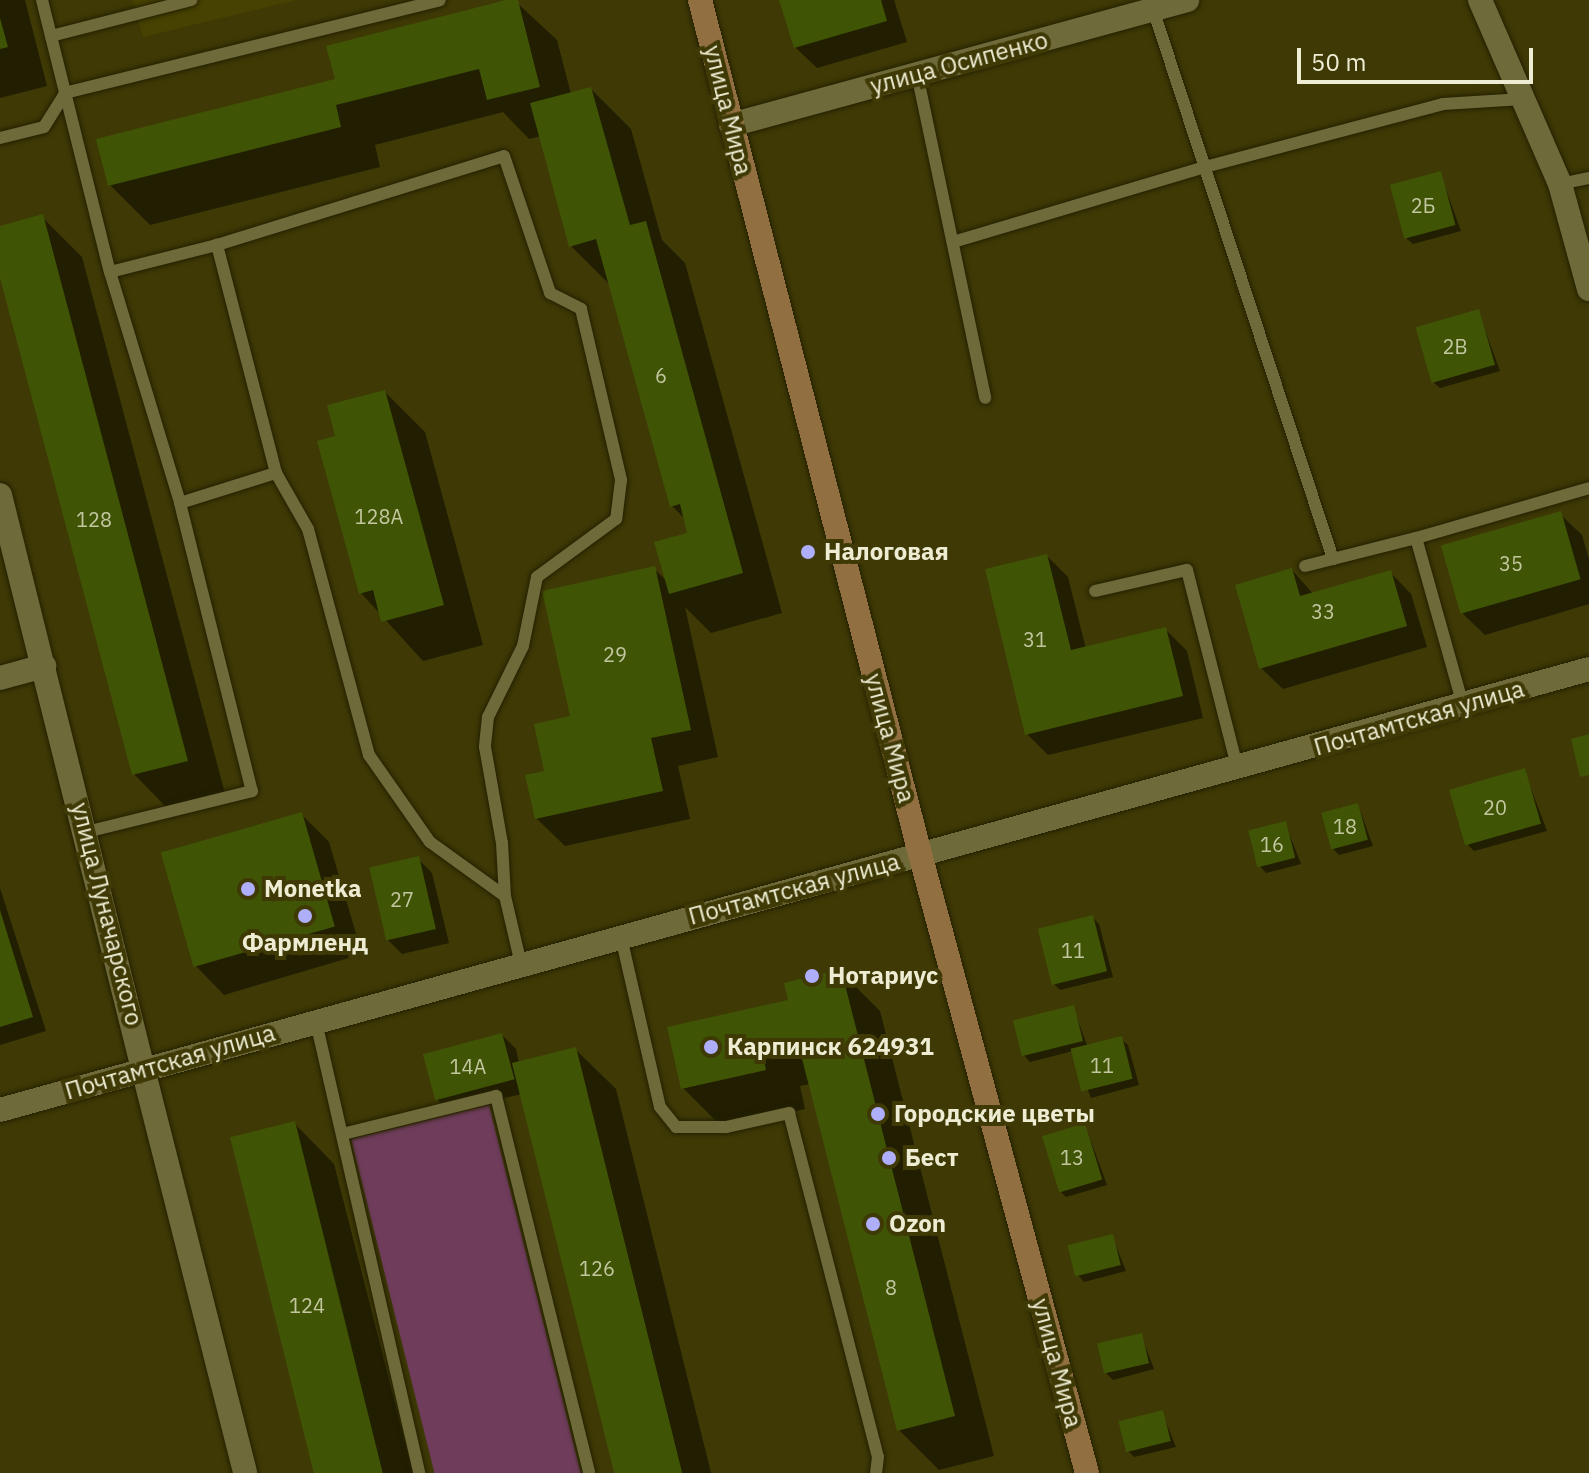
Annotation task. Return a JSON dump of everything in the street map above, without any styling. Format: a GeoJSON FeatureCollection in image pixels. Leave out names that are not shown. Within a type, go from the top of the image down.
{"type":"FeatureCollection","features":[{"type":"Feature","properties":{"kind":"main road","name":"улица Мира"},"geometry":{"type":"LineString","coordinates":[[700,0],[920,854],[1087,1473]]}},
{"type":"Feature","properties":{"kind":"street","name":"улица Осипенко"},"geometry":{"type":"LineString","coordinates":[[731,125],[1187,0]]}},
{"type":"Feature","properties":{"kind":"street"},"geometry":{"type":"LineString","coordinates":[[1480,0],[1560,184],[1589,289]]}},
{"type":"Feature","properties":{"kind":"street","name":"улица Луначарского"},"geometry":{"type":"LineString","coordinates":[[0,495],[245,1473]]}},
{"type":"Feature","properties":{"kind":"street"},"geometry":{"type":"LineString","coordinates":[[0,678],[44,666]]}},
{"type":"Feature","properties":{"kind":"street","name":"Почтамтская улица"},"geometry":{"type":"LineString","coordinates":[[0,1110],[920,854],[1238,770],[1589,669]]}},
{"type":"Feature","properties":{"kind":"lane"},"geometry":{"type":"LineString","coordinates":[[42,0],[110,272],[180,503],[252,791],[86,832]]}},
{"type":"Feature","properties":{"kind":"lane"},"geometry":{"type":"LineString","coordinates":[[51,36],[191,0]]}},
{"type":"Feature","properties":{"kind":"lane"},"geometry":{"type":"LineString","coordinates":[[0,138],[44,127],[65,93],[440,0]]}},
{"type":"Feature","properties":{"kind":"lane"},"geometry":{"type":"LineString","coordinates":[[1153,9],[1333,559]]}},
{"type":"Feature","properties":{"kind":"lane"},"geometry":{"type":"LineString","coordinates":[[917,74],[985,398]]}},
{"type":"Feature","properties":{"kind":"lane"},"geometry":{"type":"LineString","coordinates":[[953,242],[1205,167],[1443,104],[1523,99]]}},
{"type":"Feature","properties":{"kind":"lane"},"geometry":{"type":"LineString","coordinates":[[110,272],[217,245],[504,156],[550,293],[581,309],[621,480],[616,519],[537,577],[523,646],[488,717],[485,747],[502,843],[505,896],[521,964]]}},
{"type":"Feature","properties":{"kind":"lane"},"geometry":{"type":"LineString","coordinates":[[1560,184],[1589,178]]}},
{"type":"Feature","properties":{"kind":"lane"},"geometry":{"type":"LineString","coordinates":[[217,245],[276,473],[308,529],[369,755],[430,842],[505,896]]}},
{"type":"Feature","properties":{"kind":"lane"},"geometry":{"type":"LineString","coordinates":[[180,503],[276,473]]}},
{"type":"Feature","properties":{"kind":"lane"},"geometry":{"type":"LineString","coordinates":[[1305,566],[1589,488]]}},
{"type":"Feature","properties":{"kind":"lane"},"geometry":{"type":"LineString","coordinates":[[1416,538],[1463,705]]}},
{"type":"Feature","properties":{"kind":"lane"},"geometry":{"type":"LineString","coordinates":[[1095,591],[1187,570],[1238,770]]}},
{"type":"Feature","properties":{"kind":"lane"},"geometry":{"type":"LineString","coordinates":[[621,937],[660,1107],[676,1127],[726,1127],[789,1113],[878,1457],[876,1473]]}},
{"type":"Feature","properties":{"kind":"lane"},"geometry":{"type":"LineString","coordinates":[[316,1022],[419,1473]]}},
{"type":"Feature","properties":{"kind":"lane"},"geometry":{"type":"LineString","coordinates":[[343,1134],[496,1096],[589,1473]]}},
{"type":"Feature","properties":{"kind":"shaded area"},"geometry":{"type":"Polygon","coordinates":[[[132,0],[297,0],[143,37],[132,0]]]}},
{"type":"Feature","properties":{"kind":"shaded area"},"geometry":{"type":"Polygon","coordinates":[[[489,1105],[581,1473],[434,1473],[351,1139],[489,1105]]]}},
{"type":"Feature","properties":{"kind":"building"},"geometry":{"type":"Polygon","coordinates":[[[506,0],[518,0],[540,87],[487,100],[479,69],[336,105],[341,127],[108,186],[96,139],[335,79],[326,46],[506,0]]]}},
{"type":"Feature","properties":{"kind":"building"},"geometry":{"type":"Polygon","coordinates":[[[779,0],[881,0],[887,21],[794,48],[779,0]]]}},
{"type":"Feature","properties":{"kind":"building"},"geometry":{"type":"Polygon","coordinates":[[[0,18],[8,47],[0,49],[0,18]]]}},
{"type":"Feature","properties":{"kind":"building"},"geometry":{"type":"Polygon","coordinates":[[[591,87],[630,225],[646,221],[743,573],[669,594],[654,542],[687,533],[680,504],[670,507],[596,239],[569,247],[530,103],[591,87]]]}},
{"type":"Feature","properties":{"kind":"building"},"geometry":{"type":"Polygon","coordinates":[[[1441,171],[1455,225],[1404,239],[1390,185],[1441,171]]]}},
{"type":"Feature","properties":{"kind":"building"},"geometry":{"type":"Polygon","coordinates":[[[43,214],[188,761],[132,775],[0,278],[0,226],[43,214]]]}},
{"type":"Feature","properties":{"kind":"building"},"geometry":{"type":"Polygon","coordinates":[[[1479,309],[1495,365],[1432,383],[1416,327],[1479,309]]]}},
{"type":"Feature","properties":{"kind":"building"},"geometry":{"type":"Polygon","coordinates":[[[385,390],[444,605],[381,622],[373,590],[359,594],[317,441],[335,436],[327,405],[385,390]]]}},
{"type":"Feature","properties":{"kind":"building"},"geometry":{"type":"Polygon","coordinates":[[[1561,511],[1581,579],[1460,614],[1441,545],[1561,511]]]}},
{"type":"Feature","properties":{"kind":"building"},"geometry":{"type":"Polygon","coordinates":[[[1047,554],[1071,650],[1166,627],[1183,696],[1025,735],[985,569],[1047,554]]]}},
{"type":"Feature","properties":{"kind":"building"},"geometry":{"type":"Polygon","coordinates":[[[655,566],[691,730],[651,738],[663,791],[535,819],[525,775],[544,771],[534,724],[570,716],[542,591],[655,566]]]}},
{"type":"Feature","properties":{"kind":"building"},"geometry":{"type":"Polygon","coordinates":[[[1292,568],[1300,596],[1391,570],[1407,626],[1259,669],[1235,585],[1292,568]]]}},
{"type":"Feature","properties":{"kind":"building"},"geometry":{"type":"Polygon","coordinates":[[[1589,734],[1589,775],[1580,777],[1571,739],[1589,734]]]}},
{"type":"Feature","properties":{"kind":"building"},"geometry":{"type":"Polygon","coordinates":[[[1525,768],[1541,824],[1465,846],[1449,790],[1525,768]]]}},
{"type":"Feature","properties":{"kind":"building"},"geometry":{"type":"Polygon","coordinates":[[[1358,803],[1368,840],[1331,850],[1321,813],[1358,803]]]}},
{"type":"Feature","properties":{"kind":"building","name":"Monetka"},"geometry":{"type":"Polygon","coordinates":[[[302,812],[335,926],[193,967],[161,853],[302,812]]]}},
{"type":"Feature","properties":{"kind":"building"},"geometry":{"type":"Polygon","coordinates":[[[1286,821],[1295,858],[1257,867],[1248,830],[1286,821]]]}},
{"type":"Feature","properties":{"kind":"building"},"geometry":{"type":"Polygon","coordinates":[[[419,856],[436,929],[386,941],[369,867],[419,856]]]}},
{"type":"Feature","properties":{"kind":"building"},"geometry":{"type":"Polygon","coordinates":[[[0,910],[33,1017],[0,1027],[0,910]]]}},
{"type":"Feature","properties":{"kind":"building"},"geometry":{"type":"Polygon","coordinates":[[[1093,915],[1107,971],[1052,985],[1038,929],[1093,915]]]}},
{"type":"Feature","properties":{"kind":"building"},"geometry":{"type":"Polygon","coordinates":[[[841,969],[955,1416],[897,1431],[797,1039],[761,1046],[766,1070],[681,1089],[667,1027],[788,1000],[784,983],[841,969]]]}},
{"type":"Feature","properties":{"kind":"building"},"geometry":{"type":"Polygon","coordinates":[[[1074,1005],[1083,1041],[1022,1056],[1013,1020],[1074,1005]]]}},
{"type":"Feature","properties":{"kind":"building"},"geometry":{"type":"Polygon","coordinates":[[[502,1033],[514,1079],[435,1101],[423,1054],[502,1033]]]}},
{"type":"Feature","properties":{"kind":"building"},"geometry":{"type":"Polygon","coordinates":[[[1122,1036],[1133,1079],[1081,1092],[1071,1049],[1122,1036]]]}},
{"type":"Feature","properties":{"kind":"building"},"geometry":{"type":"Polygon","coordinates":[[[576,1047],[682,1473],[614,1473],[512,1063],[576,1047]]]}},
{"type":"Feature","properties":{"kind":"building"},"geometry":{"type":"Polygon","coordinates":[[[295,1121],[383,1473],[314,1473],[230,1137],[295,1121]]]}},
{"type":"Feature","properties":{"kind":"building"},"geometry":{"type":"Polygon","coordinates":[[[1085,1123],[1102,1179],[1059,1193],[1042,1136],[1085,1123]]]}},
{"type":"Feature","properties":{"kind":"building"},"geometry":{"type":"Polygon","coordinates":[[[1113,1234],[1121,1265],[1075,1276],[1067,1245],[1113,1234]]]}},
{"type":"Feature","properties":{"kind":"building"},"geometry":{"type":"Polygon","coordinates":[[[1142,1333],[1149,1363],[1104,1374],[1097,1343],[1142,1333]]]}},
{"type":"Feature","properties":{"kind":"building"},"geometry":{"type":"Polygon","coordinates":[[[1163,1410],[1171,1441],[1126,1452],[1118,1421],[1163,1410]]]}},
{"type":"Feature","properties":{"kind":"place","name":"Налоговая"},"geometry":{"type":"Point","coordinates":[808,552]}},
{"type":"Feature","properties":{"kind":"place","name":"Monetka"},"geometry":{"type":"Point","coordinates":[248,889]}},
{"type":"Feature","properties":{"kind":"place","name":"Фармленд"},"geometry":{"type":"Point","coordinates":[305,916]}},
{"type":"Feature","properties":{"kind":"place","name":"Нотариус"},"geometry":{"type":"Point","coordinates":[812,976]}},
{"type":"Feature","properties":{"kind":"place","name":"Карпинск 624931"},"geometry":{"type":"Point","coordinates":[711,1047]}},
{"type":"Feature","properties":{"kind":"place","name":"Городские цветы"},"geometry":{"type":"Point","coordinates":[878,1114]}},
{"type":"Feature","properties":{"kind":"place","name":"Бест"},"geometry":{"type":"Point","coordinates":[889,1158]}},
{"type":"Feature","properties":{"kind":"place","name":"Ozon"},"geometry":{"type":"Point","coordinates":[873,1224]}}]}
